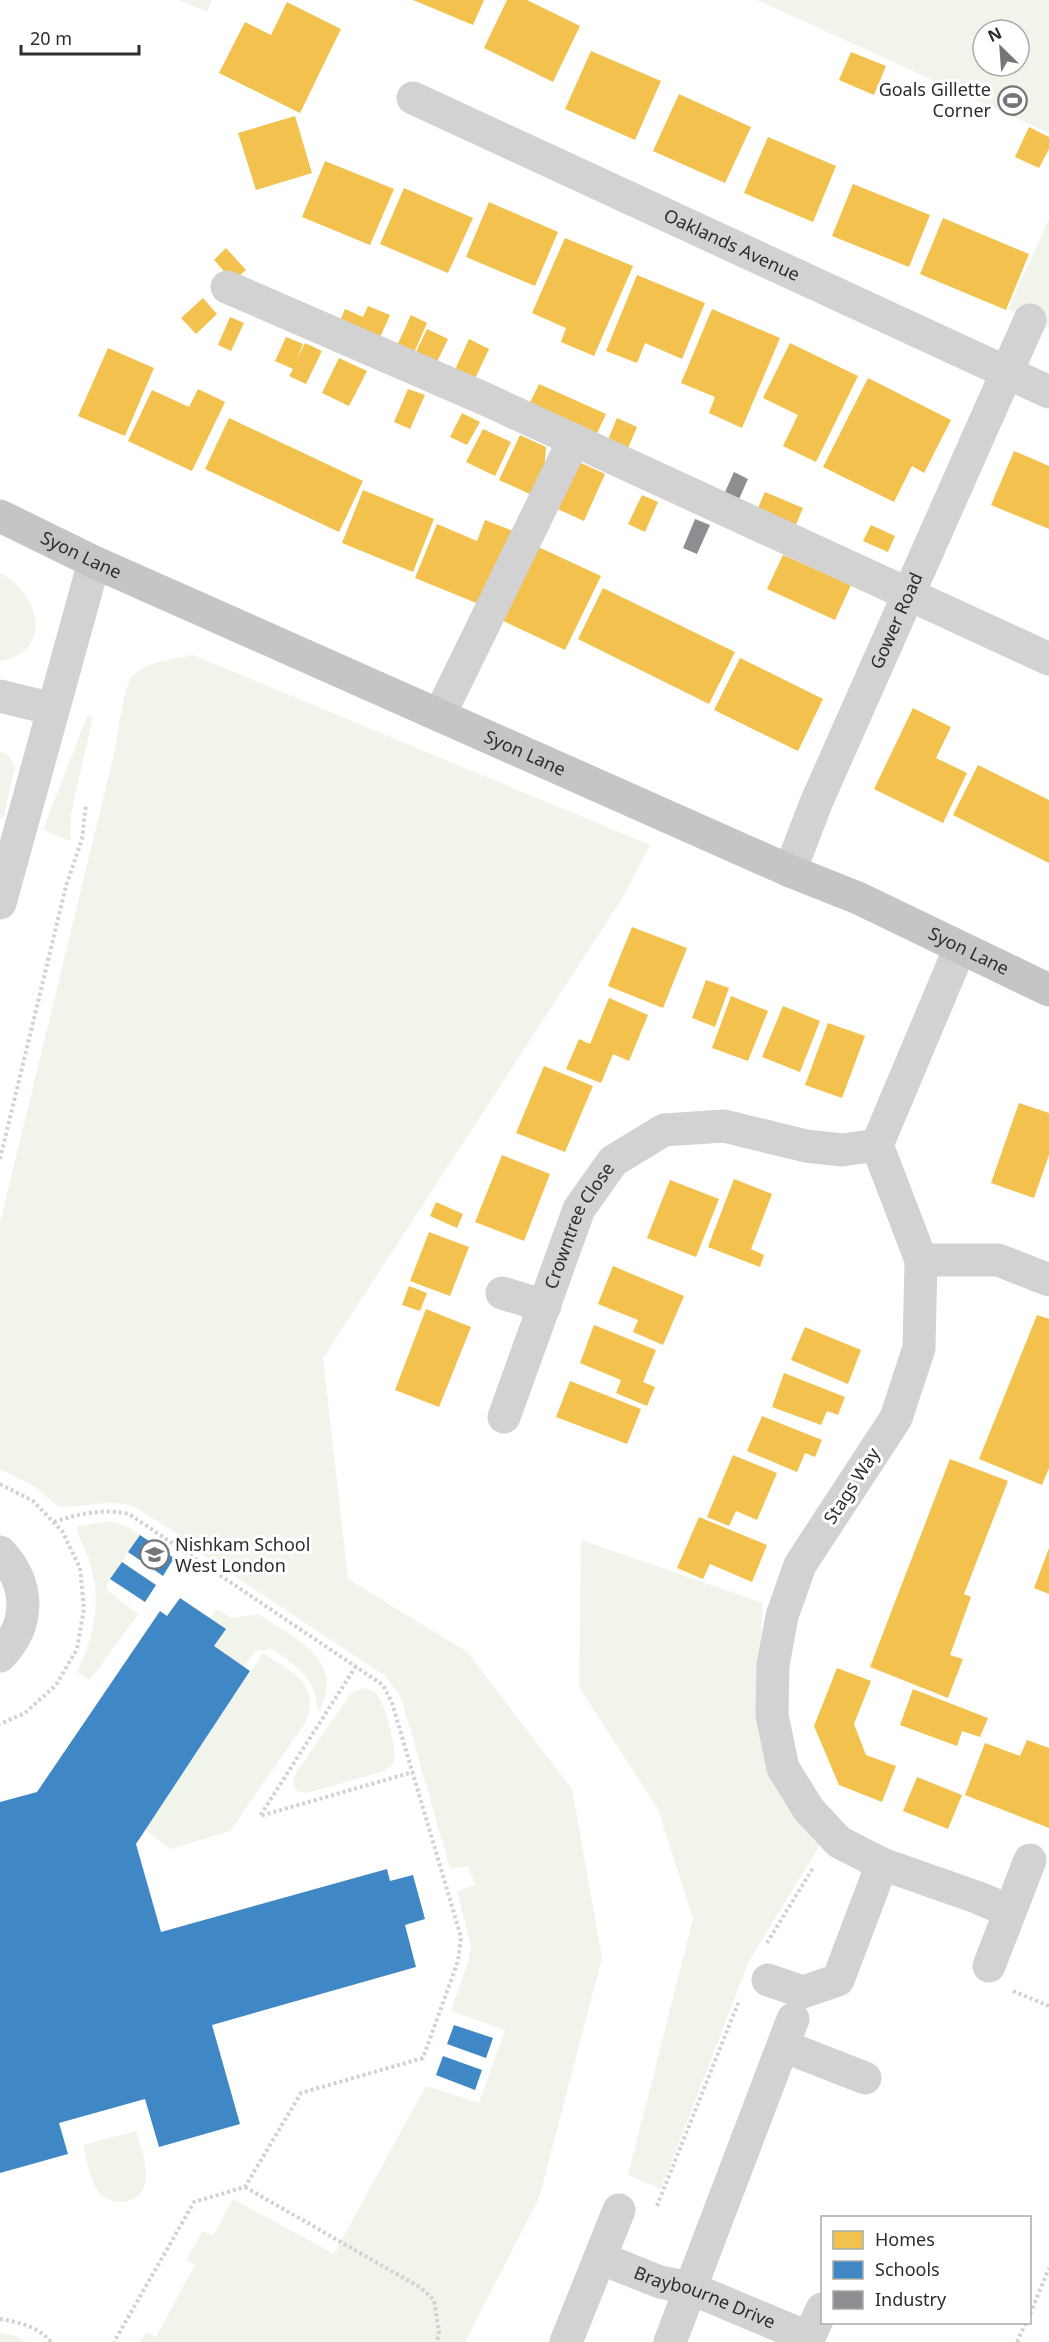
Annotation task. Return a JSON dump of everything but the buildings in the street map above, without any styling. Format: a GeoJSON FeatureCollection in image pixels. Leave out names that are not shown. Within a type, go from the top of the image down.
{"type":"FeatureCollection","features":[{"type":"Feature","properties":{"kind":"main road","name":"Syon Lane"},"geometry":{"type":"LineString","coordinates":[[0,516],[94,562],[790,871],[858,898],[1049,990]]}},
{"type":"Feature","properties":{"kind":"street","name":"Oaklands Avenue"},"geometry":{"type":"LineString","coordinates":[[413,98],[1049,392]]}},
{"type":"Feature","properties":{"kind":"street"},"geometry":{"type":"LineString","coordinates":[[227,287],[574,440],[1049,659]]}},
{"type":"Feature","properties":{"kind":"street","name":"Gower Road"},"geometry":{"type":"LineString","coordinates":[[790,871],[816,803],[1030,320]]}},
{"type":"Feature","properties":{"kind":"street"},"geometry":{"type":"LineString","coordinates":[[440,714],[574,440]]}},
{"type":"Feature","properties":{"kind":"street"},"geometry":{"type":"LineString","coordinates":[[0,903],[94,562]]}},
{"type":"Feature","properties":{"kind":"street"},"geometry":{"type":"LineString","coordinates":[[0,696],[53,709]]}},
{"type":"Feature","properties":{"kind":"street"},"geometry":{"type":"LineString","coordinates":[[877,1145],[960,948]]}},
{"type":"Feature","properties":{"kind":"street","name":"Crowntree Close"},"geometry":{"type":"LineString","coordinates":[[504,1417],[579,1209],[613,1161],[664,1130],[724,1126],[806,1146],[842,1150],[877,1145]]}},
{"type":"Feature","properties":{"kind":"street","name":"Stags Way"},"geometry":{"type":"LineString","coordinates":[[877,1145],[921,1260],[919,1348],[896,1418],[800,1565],[782,1616],[773,1665],[772,1715],[783,1768],[809,1810],[839,1842],[882,1864],[1009,1911]]}},
{"type":"Feature","properties":{"kind":"street"},"geometry":{"type":"LineString","coordinates":[[921,1260],[998,1260],[1049,1280]]}},
{"type":"Feature","properties":{"kind":"street"},"geometry":{"type":"LineString","coordinates":[[502,1293],[545,1306]]}},
{"type":"Feature","properties":{"kind":"street"},"geometry":{"type":"LineString","coordinates":[[0,1552],[15,1570],[23,1592],[23,1615],[15,1637],[0,1656]]}},
{"type":"Feature","properties":{"kind":"street"},"geometry":{"type":"LineString","coordinates":[[989,1965],[1030,1860]]}},
{"type":"Feature","properties":{"kind":"street"},"geometry":{"type":"LineString","coordinates":[[768,1980],[803,1992],[838,1980],[882,1864]]}},
{"type":"Feature","properties":{"kind":"street"},"geometry":{"type":"LineString","coordinates":[[670,2342],[788,2033],[865,2078]]}},
{"type":"Feature","properties":{"kind":"street"},"geometry":{"type":"LineString","coordinates":[[566,2342],[620,2211]]}},
{"type":"Feature","properties":{"kind":"street","name":"Braybourne Drive"},"geometry":{"type":"LineString","coordinates":[[600,2258],[660,2282],[690,2288],[813,2330]]}},
{"type":"Feature","properties":{"kind":"path"},"geometry":{"type":"LineString","coordinates":[[0,1159],[66,886],[82,839],[86,805]]}},
{"type":"Feature","properties":{"kind":"path"},"geometry":{"type":"LineString","coordinates":[[54,1522],[74,1516],[112,1510],[129,1514],[383,1685],[389,1694],[461,1937],[458,1961],[423,2058],[300,2093],[245,2187],[194,2202],[114,2342]]}},
{"type":"Feature","properties":{"kind":"path"},"geometry":{"type":"LineString","coordinates":[[356,1666],[260,1816],[413,1772]]}},
{"type":"Feature","properties":{"kind":"path"},"geometry":{"type":"LineString","coordinates":[[766,1946],[818,1860],[839,1842]]}},
{"type":"Feature","properties":{"kind":"path"},"geometry":{"type":"LineString","coordinates":[[653,2216],[741,1998]]}},
{"type":"Feature","properties":{"kind":"path"},"geometry":{"type":"LineString","coordinates":[[245,2187],[421,2288],[434,2301],[439,2332],[437,2342]]}},
{"type":"Feature","properties":{"kind":"path"},"geometry":{"type":"LineString","coordinates":[[1031,2309],[1049,2268]]}},
{"type":"Feature","properties":{"kind":"path"},"geometry":{"type":"LineString","coordinates":[[0,2319],[20,2322],[45,2334],[51,2342]]}},
{"type":"Feature","properties":{"kind":"path"},"geometry":{"type":"LineString","coordinates":[[1017,2342],[1025,2324]]}},
{"type":"Feature","properties":{"kind":"shaded area"},"geometry":{"type":"Polygon","coordinates":[[[179,0],[212,0],[207,12],[179,0]]]}},
{"type":"Feature","properties":{"kind":"shaded area","name":"Goals Gillette Corner"},"geometry":{"type":"Polygon","coordinates":[[[757,0],[1049,0],[1049,133],[757,0]]]}},
{"type":"Feature","properties":{"kind":"shaded area"},"geometry":{"type":"Polygon","coordinates":[[[1049,219],[1049,329],[1008,309],[1049,219]]]}},
{"type":"Feature","properties":{"kind":"shaded area"},"geometry":{"type":"Polygon","coordinates":[[[0,573],[24,593],[32,607],[35,620],[34,634],[29,646],[17,655],[0,661],[0,573]]]}},
{"type":"Feature","properties":{"kind":"shaded area"},"geometry":{"type":"Polygon","coordinates":[[[193,655],[650,845],[623,897],[323,1358],[348,1579],[467,1652],[572,1789],[602,1958],[539,2198],[465,2342],[140,2342],[146,2332],[156,2337],[195,2265],[186,2260],[203,2231],[213,2236],[233,2199],[334,2254],[426,2086],[479,2103],[505,2030],[451,2011],[469,1959],[471,1946],[457,1891],[475,1885],[468,1866],[450,1869],[402,1701],[384,1675],[198,1552],[199,1548],[137,1508],[118,1503],[59,1507],[34,1486],[0,1469],[0,1223],[115,750],[123,701],[132,677],[145,667],[161,661],[193,655]]]}},
{"type":"Feature","properties":{"kind":"shaded area"},"geometry":{"type":"Polygon","coordinates":[[[87,716],[93,717],[71,813],[70,841],[43,830],[87,716]]]}},
{"type":"Feature","properties":{"kind":"shaded area"},"geometry":{"type":"Polygon","coordinates":[[[0,751],[9,756],[15,767],[3,819],[0,819],[0,751]]]}},
{"type":"Feature","properties":{"kind":"shaded area"},"geometry":{"type":"Polygon","coordinates":[[[111,1521],[130,1528],[139,1535],[106,1586],[108,1591],[138,1614],[90,1680],[77,1672],[92,1632],[96,1605],[94,1577],[77,1528],[111,1521]]]}},
{"type":"Feature","properties":{"kind":"shaded area"},"geometry":{"type":"Polygon","coordinates":[[[581,1540],[763,1603],[757,1695],[823,1840],[749,1961],[661,2189],[628,2175],[693,1919],[658,1809],[579,1687],[581,1540]]]}},
{"type":"Feature","properties":{"kind":"shaded area"},"geometry":{"type":"Polygon","coordinates":[[[217,1609],[231,1618],[258,1614],[287,1632],[312,1652],[321,1664],[326,1677],[326,1693],[319,1711],[314,1690],[309,1681],[296,1667],[273,1649],[255,1651],[244,1667],[214,1646],[225,1629],[210,1618],[217,1609]]]}},
{"type":"Feature","properties":{"kind":"shaded area"},"geometry":{"type":"Polygon","coordinates":[[[263,1653],[293,1673],[307,1689],[310,1699],[305,1723],[230,1831],[170,1849],[145,1830],[263,1653]]]}},
{"type":"Feature","properties":{"kind":"shaded area"},"geometry":{"type":"Polygon","coordinates":[[[366,1688],[377,1694],[381,1701],[392,1738],[394,1762],[385,1771],[307,1793],[297,1791],[293,1785],[296,1773],[350,1695],[366,1688]]]}},
{"type":"Feature","properties":{"kind":"shaded area"},"geometry":{"type":"Polygon","coordinates":[[[136,2131],[146,2171],[143,2189],[137,2196],[127,2201],[113,2201],[101,2194],[94,2184],[83,2145],[136,2131]]]}},
{"type":"Feature","properties":{"kind":"shaded area"},"geometry":{"type":"Polygon","coordinates":[[[0,2332],[16,2336],[26,2342],[0,2342],[0,2332]]]}},
{"type":"Feature","properties":{"kind":"place","name":"Goals Gillette Corner"},"geometry":{"type":"Point","coordinates":[1012,100]}},
{"type":"Feature","properties":{"kind":"place","name":"Nishkam School West London"},"geometry":{"type":"Point","coordinates":[154,1555]}}]}
